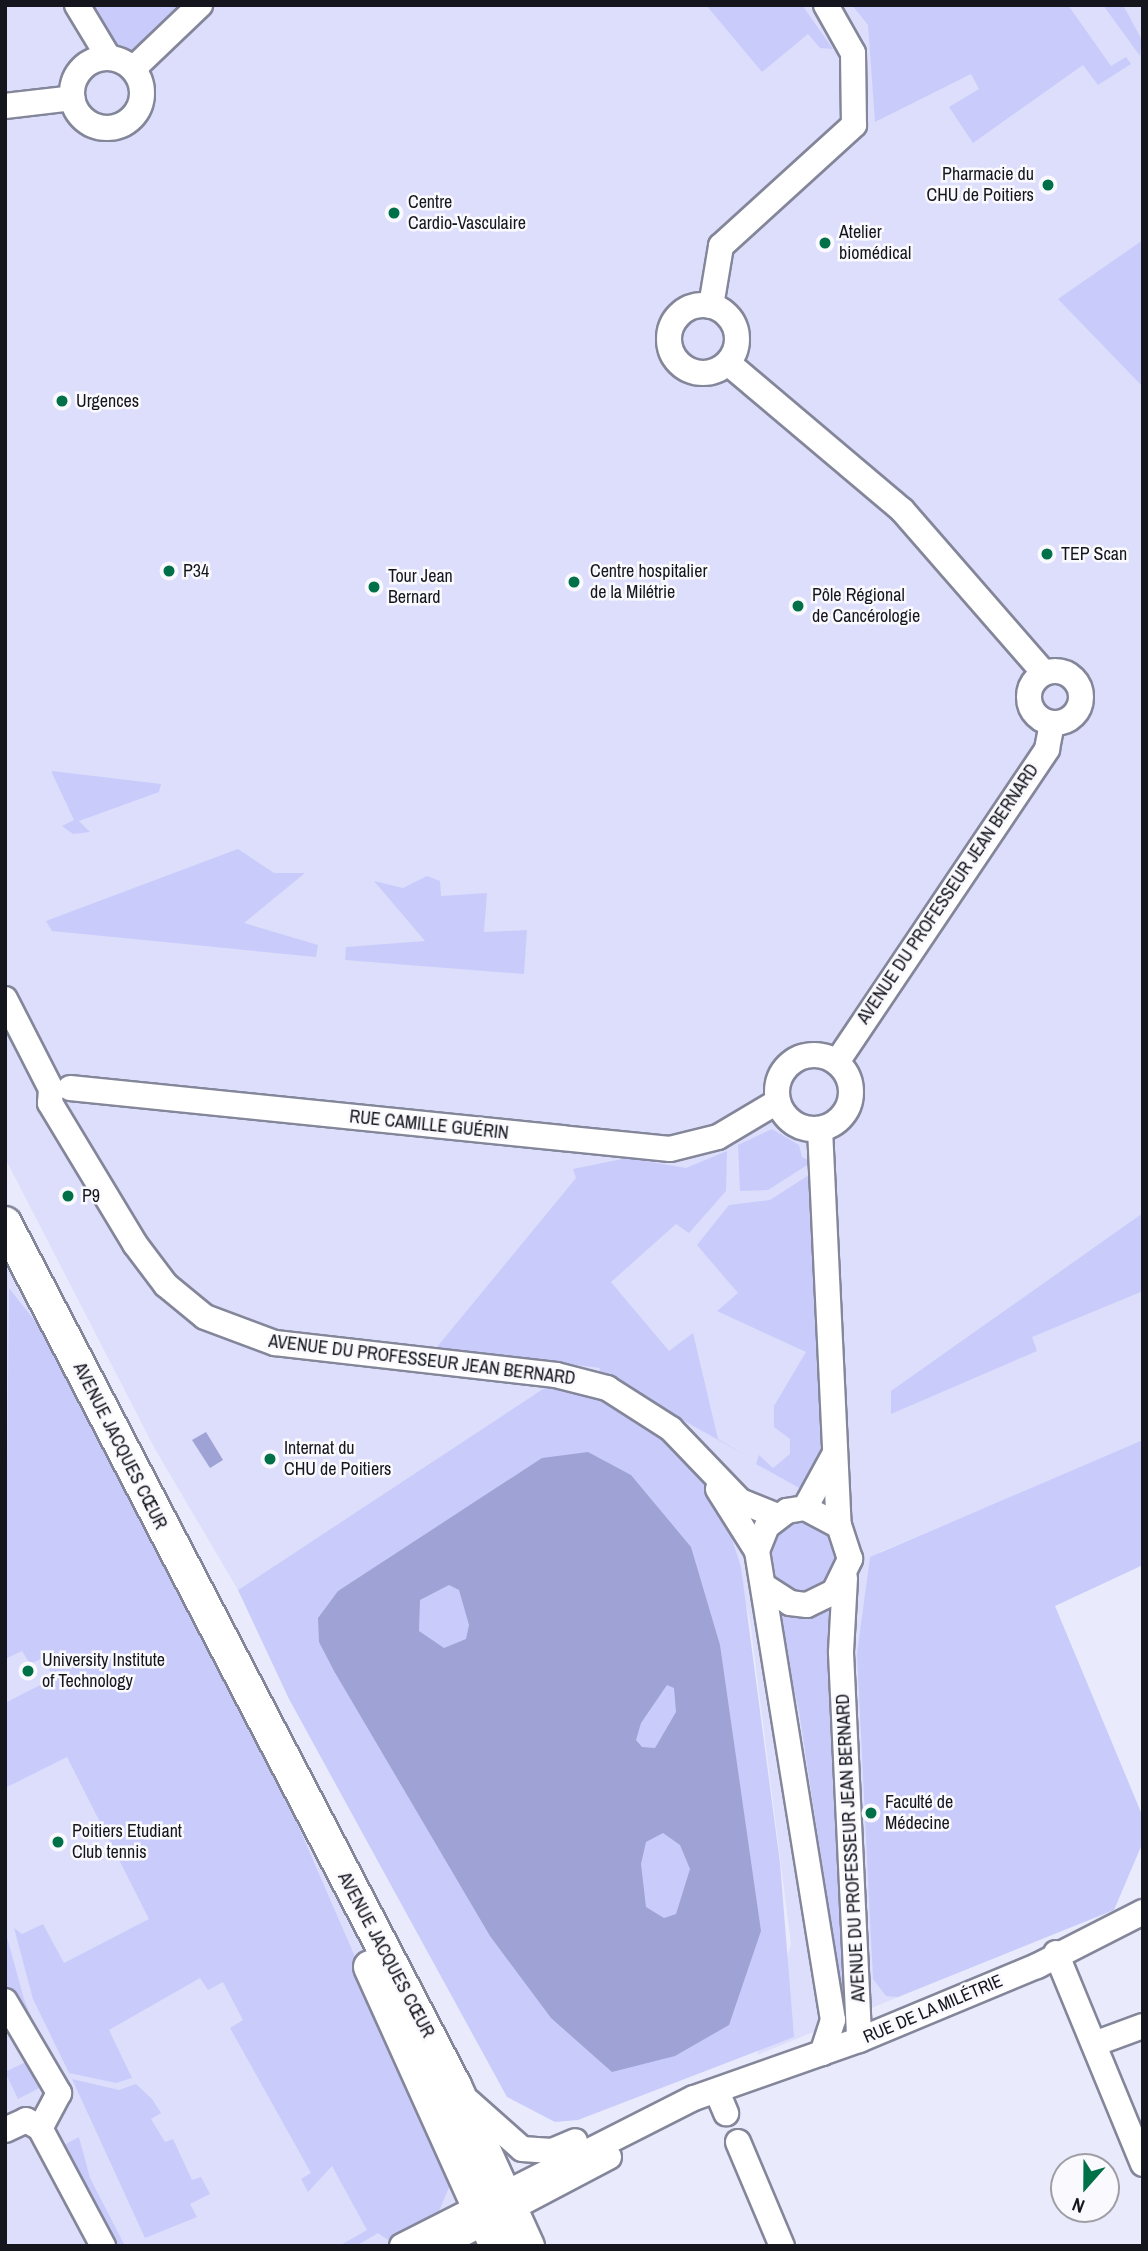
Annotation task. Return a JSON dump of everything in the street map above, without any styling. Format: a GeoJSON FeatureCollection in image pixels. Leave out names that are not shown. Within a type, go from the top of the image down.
{"type":"FeatureCollection","features":[{"type":"Feature","properties":{"kind":"main road","name":"AVENUE JACQUES CŒUR"},"geometry":{"type":"LineString","coordinates":[[5,1223],[234,1670],[455,2086],[496,2215]]}},
{"type":"Feature","properties":{"kind":"main road","name":"AVENUE JACQUES CŒUR"},"geometry":{"type":"LineString","coordinates":[[234,1670],[496,2215],[528,2246]]}},
{"type":"Feature","properties":{"kind":"street"},"geometry":{"type":"LineString","coordinates":[[77,5],[109,58],[133,69],[142,100],[124,124],[105,128],[87,122],[73,98],[82,69],[109,58]]}},
{"type":"Feature","properties":{"kind":"street"},"geometry":{"type":"LineString","coordinates":[[133,69],[200,5]]}},
{"type":"Feature","properties":{"kind":"street"},"geometry":{"type":"LineString","coordinates":[[711,306],[721,246],[854,125],[853,53],[826,5]]}},
{"type":"Feature","properties":{"kind":"street"},"geometry":{"type":"LineString","coordinates":[[5,107],[73,98]]}},
{"type":"Feature","properties":{"kind":"street"},"geometry":{"type":"LineString","coordinates":[[711,306],[734,326],[737,345],[728,363],[712,372],[693,371],[671,351],[674,321],[690,308],[711,306]]}},
{"type":"Feature","properties":{"kind":"street"},"geometry":{"type":"LineString","coordinates":[[728,363],[902,510],[1044,673]]}},
{"type":"Feature","properties":{"kind":"street"},"geometry":{"type":"LineString","coordinates":[[1044,673],[1068,674],[1081,693],[1075,714],[1052,723],[1036,716],[1029,701],[1032,684],[1044,673]]}},
{"type":"Feature","properties":{"kind":"street","name":"AVENUE DU PROFESSEUR JEAN BERNARD"},"geometry":{"type":"LineString","coordinates":[[836,1062],[1047,749],[1052,723]]}},
{"type":"Feature","properties":{"kind":"street","name":"AVENUE DU PROFESSEUR JEAN BERNARD"},"geometry":{"type":"LineString","coordinates":[[5,999],[63,1099],[109,1200],[166,1285],[229,1330],[295,1346],[581,1380],[653,1414],[740,1501],[777,1516]]}},
{"type":"Feature","properties":{"kind":"street"},"geometry":{"type":"LineString","coordinates":[[812,1054],[836,1062],[849,1080],[850,1102],[838,1121],[820,1129],[789,1120],[778,1102],[778,1080],[790,1062],[812,1054]]}},
{"type":"Feature","properties":{"kind":"street","name":"RUE CAMILLE GUÉRIN"},"geometry":{"type":"LineString","coordinates":[[63,1099],[670,1149],[718,1137],[778,1102]]}},
{"type":"Feature","properties":{"kind":"street","name":"AVENUE DU PROFESSEUR JEAN BERNARD"},"geometry":{"type":"LineString","coordinates":[[820,1129],[839,1526],[849,1547],[841,1653],[859,2040]]}},
{"type":"Feature","properties":{"kind":"street"},"geometry":{"type":"LineString","coordinates":[[805,1508],[835,1455]]}},
{"type":"Feature","properties":{"kind":"street","name":"AVENUE DU PROFESSEUR JEAN BERNARD"},"geometry":{"type":"LineString","coordinates":[[704,1464],[757,1551],[833,2020],[822,2053]]}},
{"type":"Feature","properties":{"kind":"street"},"geometry":{"type":"LineString","coordinates":[[757,1551],[777,1516],[805,1508],[839,1526]]}},
{"type":"Feature","properties":{"kind":"street"},"geometry":{"type":"LineString","coordinates":[[764,1587],[790,1603],[807,1605],[834,1592],[845,1578]]}},
{"type":"Feature","properties":{"kind":"street","name":"AVENUE DU PROFESSEUR JEAN BERNARD"},"geometry":{"type":"LineString","coordinates":[[813,1890],[824,1909],[839,2018],[859,2040]]}},
{"type":"Feature","properties":{"kind":"street","name":"RUE DE LA MILÉTRIE"},"geometry":{"type":"LineString","coordinates":[[496,2215],[822,2053],[859,2040],[1143,1912]]}},
{"type":"Feature","properties":{"kind":"street"},"geometry":{"type":"LineString","coordinates":[[1056,1953],[1143,2164]]}},
{"type":"Feature","properties":{"kind":"street"},"geometry":{"type":"LineString","coordinates":[[5,2001],[59,2094],[40,2128]]}},
{"type":"Feature","properties":{"kind":"street"},"geometry":{"type":"LineString","coordinates":[[1094,2044],[1143,2026]]}},
{"type":"Feature","properties":{"kind":"street"},"geometry":{"type":"LineString","coordinates":[[455,2086],[499,2134],[531,2152],[643,2122]]}},
{"type":"Feature","properties":{"kind":"street","name":"RUE DE LA MILÉTRIE"},"geometry":{"type":"LineString","coordinates":[[496,2215],[643,2122],[722,2103]]}},
{"type":"Feature","properties":{"kind":"street"},"geometry":{"type":"LineString","coordinates":[[5,2130],[26,2120],[40,2128],[103,2246]]}},
{"type":"Feature","properties":{"kind":"street"},"geometry":{"type":"LineString","coordinates":[[738,2142],[782,2246]]}},
{"type":"Feature","properties":{"kind":"street"},"geometry":{"type":"LineString","coordinates":[[402,2246],[496,2215]]}},
{"type":"Feature","properties":{"kind":"street"},"geometry":{"type":"LineString","coordinates":[[440,2246],[496,2215]]}},
{"type":"Feature","properties":{"kind":"shaded area","name":"Centre hospitalier de la Milétrie"},"geometry":{"type":"Polygon","coordinates":[[[5,5],[1143,5],[1143,1442],[880,1552],[996,1957],[757,2055],[791,1944],[750,1621],[721,1505],[555,1381],[238,1590],[155,1449],[5,1158],[5,5]]]}},
{"type":"Feature","properties":{"kind":"shaded area"},"geometry":{"type":"Polygon","coordinates":[[[85,5],[187,5],[133,51],[116,47],[85,5]]]}},
{"type":"Feature","properties":{"kind":"shaded area"},"geometry":{"type":"Polygon","coordinates":[[[706,5],[802,5],[833,49],[820,48],[808,34],[762,72],[706,5]]]}},
{"type":"Feature","properties":{"kind":"shaded area"},"geometry":{"type":"Polygon","coordinates":[[[852,5],[1068,5],[1111,66],[1126,57],[1131,64],[1098,85],[1083,65],[973,143],[949,107],[979,89],[971,74],[875,122],[868,25],[852,5]]]}},
{"type":"Feature","properties":{"kind":"shaded area"},"geometry":{"type":"Polygon","coordinates":[[[1103,5],[1123,5],[1142,40],[1140,56],[1103,5]]]}},
{"type":"Feature","properties":{"kind":"shaded area"},"geometry":{"type":"Polygon","coordinates":[[[1143,240],[1143,387],[1058,299],[1143,240]]]}},
{"type":"Feature","properties":{"kind":"shaded area"},"geometry":{"type":"Polygon","coordinates":[[[52,773],[161,784],[159,792],[79,821],[90,832],[73,834],[62,826],[74,820],[52,773]]]}},
{"type":"Feature","properties":{"kind":"shaded area"},"geometry":{"type":"Polygon","coordinates":[[[238,849],[274,873],[305,873],[244,923],[318,945],[316,957],[52,931],[46,921],[238,849]]]}},
{"type":"Feature","properties":{"kind":"shaded area"},"geometry":{"type":"Polygon","coordinates":[[[427,876],[440,881],[441,896],[487,893],[484,932],[527,930],[524,974],[345,960],[346,947],[425,941],[374,881],[403,888],[427,876]]]}},
{"type":"Feature","properties":{"kind":"shaded area"},"geometry":{"type":"Polygon","coordinates":[[[772,1129],[799,1145],[802,1157],[812,1162],[768,1190],[740,1191],[738,1145],[772,1129]]]}},
{"type":"Feature","properties":{"kind":"shaded area"},"geometry":{"type":"Polygon","coordinates":[[[727,1151],[726,1191],[689,1233],[676,1224],[611,1282],[669,1351],[693,1333],[718,1439],[745,1455],[599,1373],[600,1368],[437,1347],[576,1178],[573,1169],[627,1158],[686,1168],[727,1151]]]}},
{"type":"Feature","properties":{"kind":"shaded area"},"geometry":{"type":"Polygon","coordinates":[[[812,1173],[826,1456],[809,1486],[801,1489],[756,1464],[759,1455],[773,1468],[790,1454],[790,1439],[774,1427],[774,1406],[806,1352],[717,1311],[738,1293],[697,1245],[729,1205],[770,1200],[812,1173]]]}},
{"type":"Feature","properties":{"kind":"shaded area"},"geometry":{"type":"Polygon","coordinates":[[[1143,1213],[1143,1291],[1032,1337],[1037,1351],[891,1414],[891,1391],[1143,1213]]]}},
{"type":"Feature","properties":{"kind":"shaded area"},"geometry":{"type":"Polygon","coordinates":[[[5,1238],[484,2191],[387,2246],[5,2246],[5,1238]]]}},
{"type":"Feature","properties":{"kind":"shaded area"},"geometry":{"type":"Polygon","coordinates":[[[9,1288],[60,1353],[280,1784],[452,2180],[437,2216],[391,2242],[378,2233],[356,2246],[339,2246],[367,2230],[332,2166],[308,2192],[301,2179],[311,2173],[230,2028],[243,2020],[223,1982],[208,1990],[200,1978],[109,2030],[132,2078],[116,2083],[69,2073],[33,1999],[14,1928],[22,1934],[43,1924],[64,1963],[149,1919],[67,1757],[5,1788],[5,1703],[54,1678],[43,1658],[30,1664],[22,1651],[5,1659],[9,1288]]]}},
{"type":"Feature","properties":{"kind":"shaded area"},"geometry":{"type":"Polygon","coordinates":[[[555,1381],[595,1389],[651,1420],[703,1474],[721,1505],[741,1567],[780,1863],[794,2037],[578,2120],[555,2122],[507,2097],[289,1699],[238,1590],[555,1381]]]}},
{"type":"Feature","properties":{"kind":"shaded area"},"geometry":{"type":"Polygon","coordinates":[[[206,1432],[223,1460],[210,1468],[192,1440],[206,1432]]]}},
{"type":"Feature","properties":{"kind":"shaded area"},"geometry":{"type":"Polygon","coordinates":[[[1143,1440],[1143,1565],[1055,1606],[1143,1817],[1143,1842],[1114,1910],[898,1997],[886,1996],[873,1979],[857,1654],[870,1557],[1143,1440]]]}},
{"type":"Feature","properties":{"kind":"shaded area"},"geometry":{"type":"Polygon","coordinates":[[[588,1452],[631,1475],[691,1547],[720,1645],[761,1931],[729,2025],[675,2056],[612,2072],[551,2018],[490,1936],[319,1642],[318,1618],[338,1591],[542,1458],[588,1452]],[[449,1585],[420,1600],[419,1631],[444,1648],[466,1639],[469,1625],[459,1590],[449,1585]],[[667,1685],[641,1723],[636,1740],[642,1747],[655,1748],[676,1712],[674,1688],[667,1685]],[[663,1833],[646,1842],[641,1864],[646,1907],[664,1918],[676,1914],[690,1869],[680,1845],[663,1833]]]}},
{"type":"Feature","properties":{"kind":"shaded area"},"geometry":{"type":"Polygon","coordinates":[[[803,1523],[816,1526],[827,1533],[834,1544],[837,1557],[834,1570],[827,1581],[816,1588],[803,1591],[790,1588],[779,1581],[772,1570],[769,1557],[772,1544],[779,1533],[790,1526],[803,1523]]]}},
{"type":"Feature","properties":{"kind":"shaded area"},"geometry":{"type":"Polygon","coordinates":[[[837,1608],[850,1993],[842,1996],[799,1711],[776,1611],[808,1618],[837,1608]]]}},
{"type":"Feature","properties":{"kind":"shaded area"},"geometry":{"type":"Polygon","coordinates":[[[5,1930],[24,1999],[42,2043],[5,1992],[5,1930]]]}},
{"type":"Feature","properties":{"kind":"shaded area"},"geometry":{"type":"Polygon","coordinates":[[[36,2057],[47,2084],[18,2099],[5,2072],[36,2057]]]}},
{"type":"Feature","properties":{"kind":"shaded area"},"geometry":{"type":"Polygon","coordinates":[[[72,2079],[119,2090],[136,2084],[152,2099],[161,2113],[151,2119],[165,2142],[173,2139],[192,2180],[201,2177],[210,2194],[190,2204],[197,2217],[145,2238],[72,2079]]]}},
{"type":"Feature","properties":{"kind":"shaded area"},"geometry":{"type":"Polygon","coordinates":[[[79,2137],[90,2178],[125,2246],[115,2246],[62,2146],[79,2137]]]}},
{"type":"Feature","properties":{"kind":"place","name":"Pharmacie du CHU de Poitiers"},"geometry":{"type":"Point","coordinates":[1048,185]}},
{"type":"Feature","properties":{"kind":"place","name":"Centre Cardio-Vasculaire"},"geometry":{"type":"Point","coordinates":[394,213]}},
{"type":"Feature","properties":{"kind":"place","name":"Atelier biomédical"},"geometry":{"type":"Point","coordinates":[825,243]}},
{"type":"Feature","properties":{"kind":"place","name":"Urgences"},"geometry":{"type":"Point","coordinates":[62,401]}},
{"type":"Feature","properties":{"kind":"place","name":"TEP Scan"},"geometry":{"type":"Point","coordinates":[1047,554]}},
{"type":"Feature","properties":{"kind":"place","name":"P34"},"geometry":{"type":"Point","coordinates":[169,571]}},
{"type":"Feature","properties":{"kind":"place","name":"Centre hospitalier de la Milétrie"},"geometry":{"type":"Point","coordinates":[574,582]}},
{"type":"Feature","properties":{"kind":"place","name":"Tour Jean Bernard"},"geometry":{"type":"Point","coordinates":[374,587]}},
{"type":"Feature","properties":{"kind":"place","name":"Pôle Régional de Cancérologie"},"geometry":{"type":"Point","coordinates":[798,606]}},
{"type":"Feature","properties":{"kind":"place","name":"P9"},"geometry":{"type":"Point","coordinates":[68,1196]}},
{"type":"Feature","properties":{"kind":"place","name":"Internat du CHU de Poitiers"},"geometry":{"type":"Point","coordinates":[270,1459]}},
{"type":"Feature","properties":{"kind":"place","name":"University Institute of Technology"},"geometry":{"type":"Point","coordinates":[28,1671]}},
{"type":"Feature","properties":{"kind":"place","name":"Faculté de Médecine"},"geometry":{"type":"Point","coordinates":[871,1813]}},
{"type":"Feature","properties":{"kind":"place","name":"Poitiers Etudiant Club tennis"},"geometry":{"type":"Point","coordinates":[58,1842]}}]}
